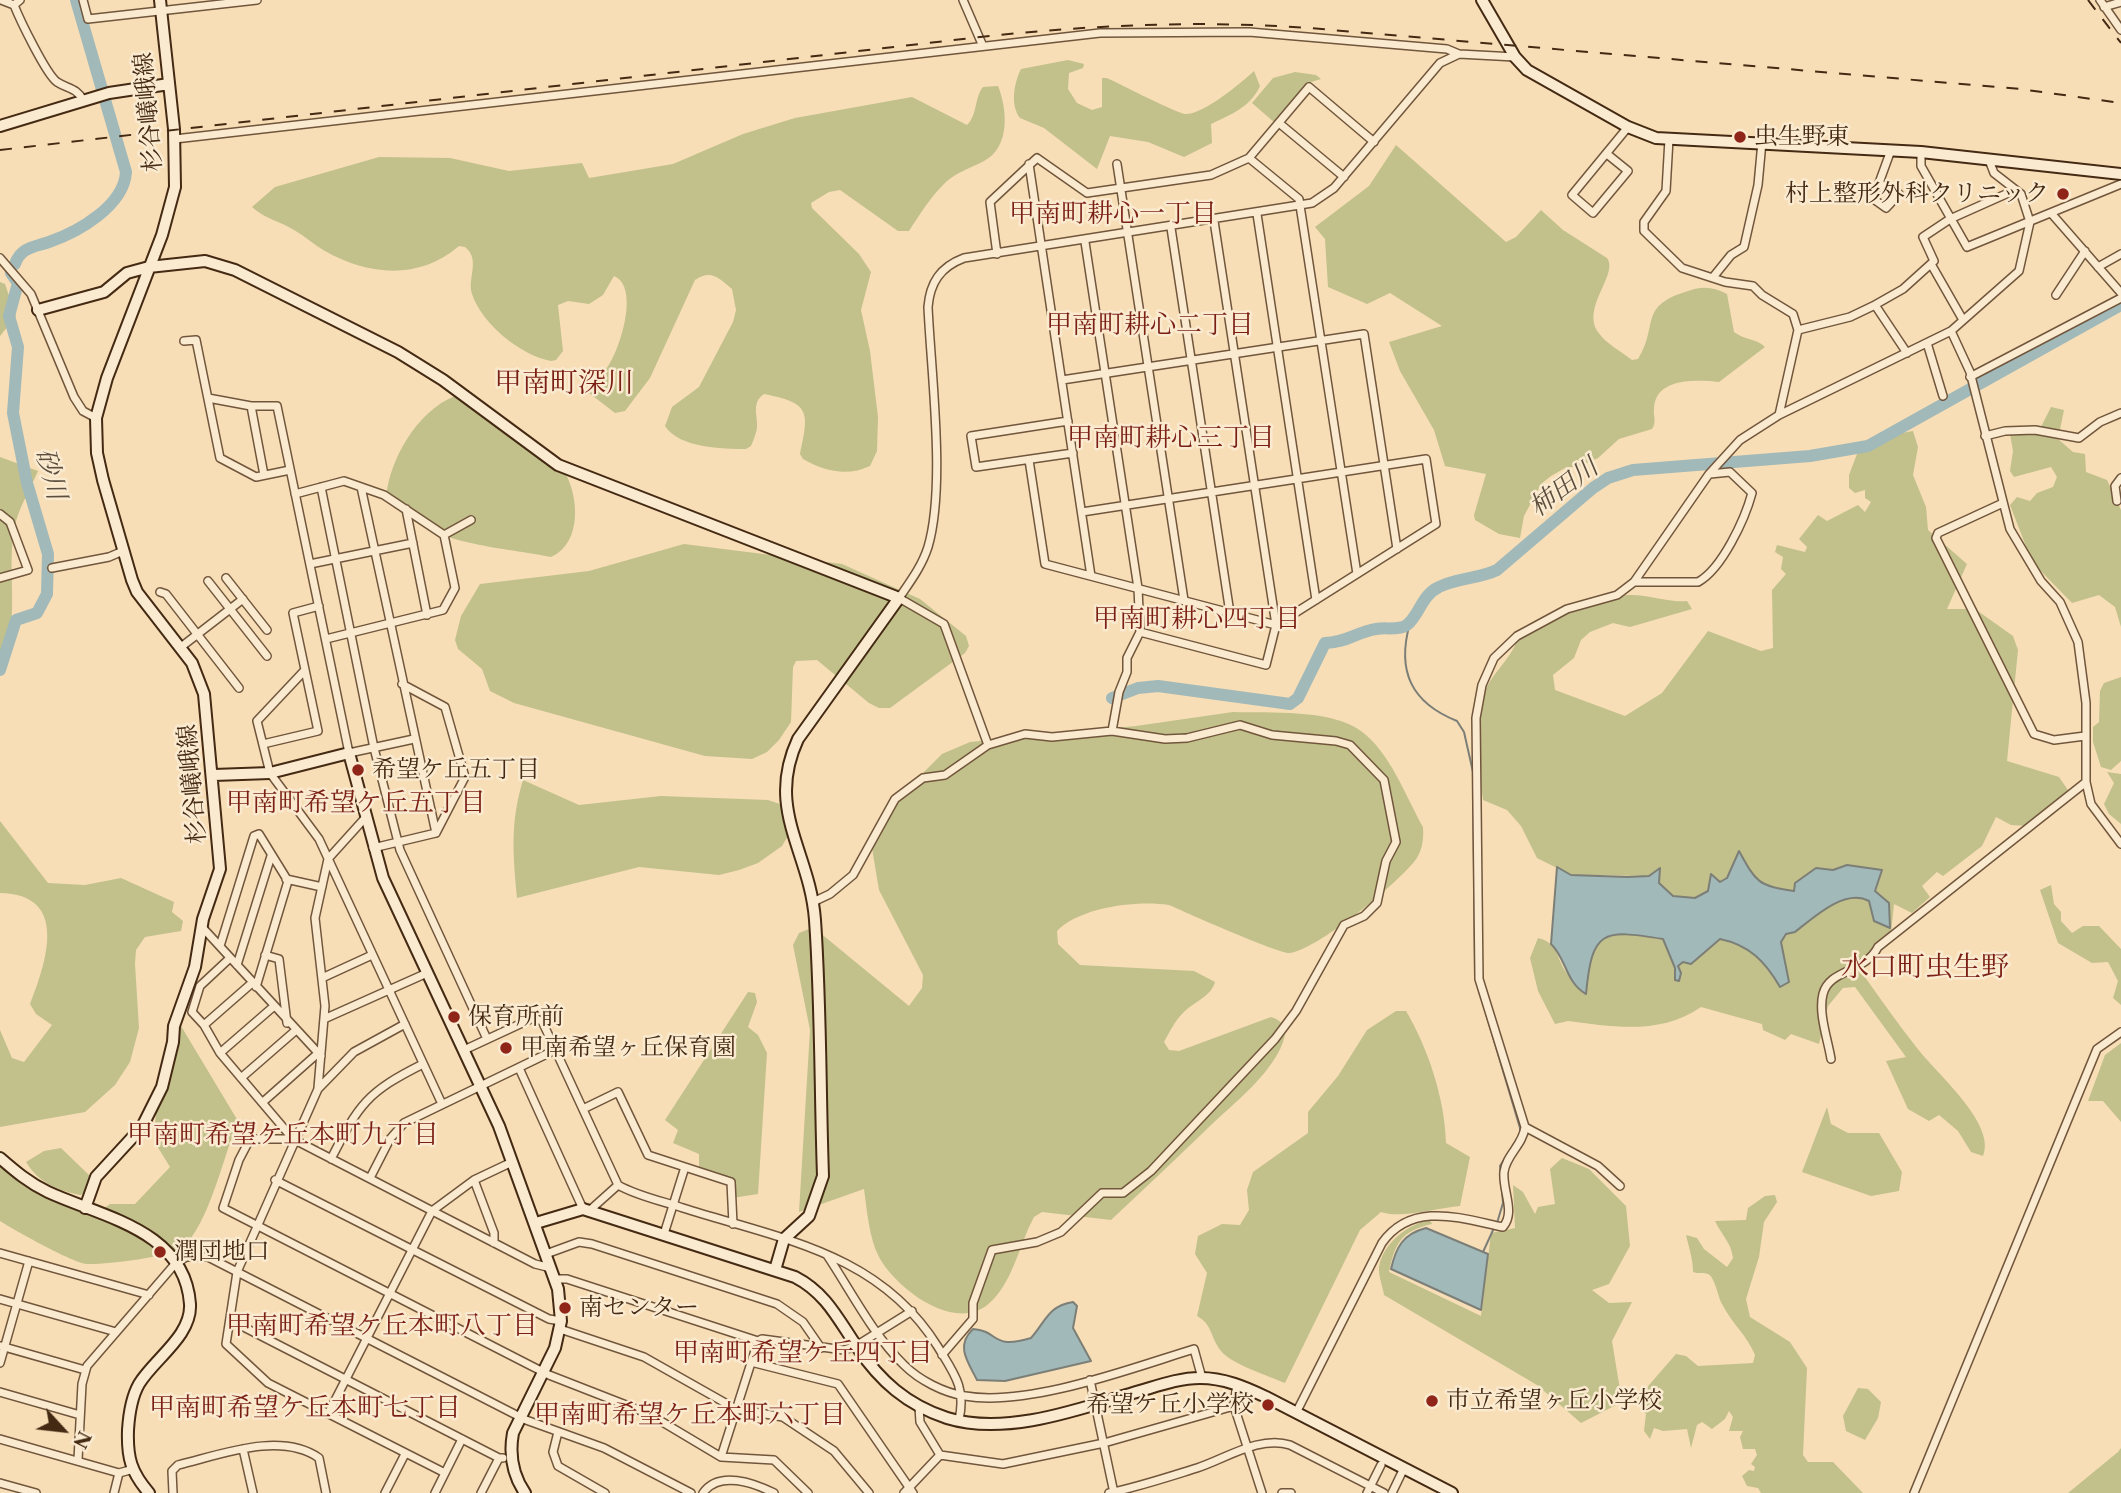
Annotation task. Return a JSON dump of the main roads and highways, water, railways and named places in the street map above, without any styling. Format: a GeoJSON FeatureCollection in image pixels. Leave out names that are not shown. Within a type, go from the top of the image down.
{"type":"FeatureCollection","features":[{"type":"Feature","properties":{"kind":"water"},"geometry":{"type":"Polygon","coordinates":[[[1739,851],[1759,881],[1794,891],[1795,883],[1816,868],[1833,870],[1847,865],[1882,870],[1875,891],[1889,903],[1890,928],[1874,921],[1869,901],[1850,898],[1830,906],[1795,932],[1786,934],[1781,942],[1789,982],[1780,987],[1768,969],[1740,945],[1720,939],[1691,964],[1683,962],[1678,966],[1681,973],[1679,981],[1675,980],[1675,968],[1663,939],[1613,935],[1597,946],[1592,957],[1586,994],[1574,984],[1551,944],[1557,867],[1571,875],[1627,877],[1649,876],[1660,868],[1659,883],[1673,896],[1695,898],[1708,891],[1711,874],[1720,882],[1727,878],[1739,851]]]}},
{"type":"Feature","properties":{"kind":"water"},"geometry":{"type":"Polygon","coordinates":[[[1426,1228],[1488,1254],[1481,1310],[1391,1269],[1402,1242],[1426,1228]]]}},
{"type":"Feature","properties":{"kind":"water"},"geometry":{"type":"Polygon","coordinates":[[[1073,1302],[1077,1306],[1073,1328],[1091,1361],[1005,1381],[977,1380],[964,1348],[973,1329],[982,1330],[1008,1342],[1031,1338],[1048,1315],[1058,1307],[1073,1302]]]}},
{"type":"Feature","properties":{"kind":"waterway","name":"砂川"},"geometry":{"type":"LineString","coordinates":[[15,264],[24,251],[61,238],[98,216],[117,196],[126,172],[76,0]]}},
{"type":"Feature","properties":{"kind":"waterway","name":"砂川"},"geometry":{"type":"LineString","coordinates":[[0,670],[16,620],[37,613],[47,594],[48,554],[27,483],[13,413],[18,347],[9,316],[18,283],[11,273]]}},
{"type":"Feature","properties":{"kind":"waterway","name":"柿田川"},"geometry":{"type":"LineString","coordinates":[[1112,698],[1138,688],[1158,686],[1290,704],[1298,698],[1325,643],[1376,629],[1405,626],[1433,590],[1497,570],[1608,478],[1633,470],[1810,456],[1868,446],[2121,305]]}},
{"type":"Feature","properties":{"kind":"waterway"},"geometry":{"type":"LineString","coordinates":[[1410,623],[1405,656],[1411,684],[1429,705],[1457,721],[1464,732],[1473,772],[1475,974]]}},
{"type":"Feature","properties":{"kind":"waterway"},"geometry":{"type":"LineString","coordinates":[[1476,980],[1520,1128],[1520,1134],[1500,1166],[1503,1203],[1497,1223]]}},
{"type":"Feature","properties":{"kind":"waterway"},"geometry":{"type":"LineString","coordinates":[[1483,1252],[1494,1228]]}},
{"type":"Feature","properties":{"kind":"railway"},"geometry":{"type":"LineString","coordinates":[[2088,0],[2121,43]]}},
{"type":"Feature","properties":{"kind":"railway"},"geometry":{"type":"LineString","coordinates":[[0,150],[980,37],[1144,25],[1226,24],[1309,28],[2020,89],[2121,103]]}},
{"type":"Feature","properties":{"kind":"place","name":"虫生野東"},"geometry":{"type":"Point","coordinates":[1740,137]}},
{"type":"Feature","properties":{"kind":"place","name":"村上整形外科クリニック"},"geometry":{"type":"Point","coordinates":[2063,194]}},
{"type":"Feature","properties":{"kind":"place","name":"希望ケ丘五丁目"},"geometry":{"type":"Point","coordinates":[358,770]}},
{"type":"Feature","properties":{"kind":"place","name":"保育所前"},"geometry":{"type":"Point","coordinates":[454,1017]}},
{"type":"Feature","properties":{"kind":"place","name":"甲南希望ヶ丘保育園"},"geometry":{"type":"Point","coordinates":[506,1048]}},
{"type":"Feature","properties":{"kind":"place","name":"潤団地口"},"geometry":{"type":"Point","coordinates":[160,1252]}},
{"type":"Feature","properties":{"kind":"place","name":"南センター"},"geometry":{"type":"Point","coordinates":[565,1308]}},
{"type":"Feature","properties":{"kind":"place","name":"市立希望ヶ丘小学校"},"geometry":{"type":"Point","coordinates":[1432,1401]}},
{"type":"Feature","properties":{"kind":"place","name":"希望ケ丘小学校"},"geometry":{"type":"Point","coordinates":[1268,1405]}},
{"type":"Feature","properties":{"kind":"district","name":"甲南町耕心一丁目"},"geometry":{"type":"Point","coordinates":[1113,214]}},
{"type":"Feature","properties":{"kind":"district","name":"甲南町耕心二丁目"},"geometry":{"type":"Point","coordinates":[1150,325]}},
{"type":"Feature","properties":{"kind":"district","name":"甲南町深川"},"geometry":{"type":"Point","coordinates":[564,384]}},
{"type":"Feature","properties":{"kind":"district","name":"甲南町耕心三丁目"},"geometry":{"type":"Point","coordinates":[1171,438]}},
{"type":"Feature","properties":{"kind":"district","name":"甲南町耕心四丁目"},"geometry":{"type":"Point","coordinates":[1197,619]}},
{"type":"Feature","properties":{"kind":"district","name":"甲南町希望ケ丘五丁目"},"geometry":{"type":"Point","coordinates":[356,803]}},
{"type":"Feature","properties":{"kind":"district","name":"水口町虫生野"},"geometry":{"type":"Point","coordinates":[1925,968]}},
{"type":"Feature","properties":{"kind":"district","name":"甲南町希望ケ丘本町九丁目"},"geometry":{"type":"Point","coordinates":[283,1135]}},
{"type":"Feature","properties":{"kind":"district","name":"甲南町希望ケ丘本町八丁目"},"geometry":{"type":"Point","coordinates":[382,1326]}},
{"type":"Feature","properties":{"kind":"district","name":"甲南町希望ケ丘四丁目"},"geometry":{"type":"Point","coordinates":[803,1353]}},
{"type":"Feature","properties":{"kind":"district","name":"甲南町希望ケ丘本町七丁目"},"geometry":{"type":"Point","coordinates":[305,1408]}},
{"type":"Feature","properties":{"kind":"district","name":"甲南町希望ケ丘本町六丁目"},"geometry":{"type":"Point","coordinates":[690,1415]}}]}
